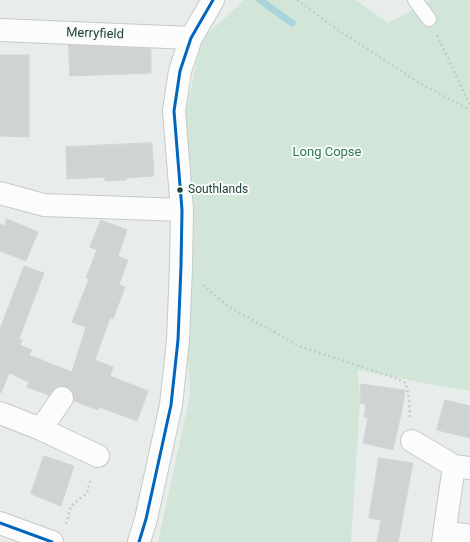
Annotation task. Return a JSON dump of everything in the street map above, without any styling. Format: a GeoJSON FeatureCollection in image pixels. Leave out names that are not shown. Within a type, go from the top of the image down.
{"type":"FeatureCollection","features":[{"type":"Feature","properties":{"kind":"street"},"geometry":{"type":"LineString","coordinates":[[139,542],[146,519],[171,405],[178,340],[182,210],[174,111],[180,71],[191,38],[213,0]]}},
{"type":"Feature","properties":{"kind":"street","name":"Merryfield"},"geometry":{"type":"LineString","coordinates":[[0,30],[191,38]]}},
{"type":"Feature","properties":{"kind":"street"},"geometry":{"type":"LineString","coordinates":[[0,193],[44,204],[182,210]]}},
{"type":"Feature","properties":{"kind":"street"},"geometry":{"type":"LineString","coordinates":[[41,429],[62,398]]}},
{"type":"Feature","properties":{"kind":"street"},"geometry":{"type":"LineString","coordinates":[[0,413],[41,429],[98,456]]}},
{"type":"Feature","properties":{"kind":"street"},"geometry":{"type":"LineString","coordinates":[[412,441],[462,467],[444,537],[470,536]]}},
{"type":"Feature","properties":{"kind":"street"},"geometry":{"type":"LineString","coordinates":[[0,523],[58,535]]}},
{"type":"Feature","properties":{"kind":"lane"},"geometry":{"type":"LineString","coordinates":[[415,0],[429,19]]}},
{"type":"Feature","properties":{"kind":"path"},"geometry":{"type":"LineString","coordinates":[[297,0],[338,30],[421,84],[470,110]]}},
{"type":"Feature","properties":{"kind":"path"},"geometry":{"type":"LineString","coordinates":[[429,19],[470,105]]}},
{"type":"Feature","properties":{"kind":"path"},"geometry":{"type":"LineString","coordinates":[[181,266],[226,305],[299,346],[406,383],[409,400],[412,441]]}},
{"type":"Feature","properties":{"kind":"path"},"geometry":{"type":"LineString","coordinates":[[58,535],[71,506],[87,494],[98,456]]}},
{"type":"Feature","properties":{"kind":"green space","name":"Long Copse"},"geometry":{"type":"Polygon","coordinates":[[[244,0],[356,0],[388,23],[431,0],[470,0],[470,391],[358,370],[360,403],[351,542],[158,542],[190,395],[187,337],[192,258],[185,177],[183,123],[201,40],[244,0]]]}},
{"type":"Feature","properties":{"kind":"building"},"geometry":{"type":"Polygon","coordinates":[[[69,45],[151,49],[151,73],[70,76],[69,45]]]}},
{"type":"Feature","properties":{"kind":"building"},"geometry":{"type":"Polygon","coordinates":[[[0,55],[29,55],[29,137],[0,136],[0,55]]]}},
{"type":"Feature","properties":{"kind":"building"},"geometry":{"type":"Polygon","coordinates":[[[152,143],[154,176],[105,181],[105,177],[67,179],[66,147],[152,143]]]}},
{"type":"Feature","properties":{"kind":"building"},"geometry":{"type":"Polygon","coordinates":[[[7,219],[38,232],[26,261],[0,251],[0,224],[4,226],[7,219]]]}},
{"type":"Feature","properties":{"kind":"building"},"geometry":{"type":"Polygon","coordinates":[[[101,220],[127,230],[118,256],[128,260],[119,285],[125,287],[113,319],[110,318],[95,360],[113,367],[110,376],[148,391],[137,421],[99,407],[98,410],[74,401],[73,393],[69,387],[57,387],[49,395],[27,387],[29,382],[9,373],[1,393],[0,392],[0,329],[24,266],[44,273],[19,339],[22,340],[20,345],[32,350],[29,355],[72,372],[86,327],[72,322],[89,279],[86,278],[97,250],[90,247],[101,220]]]}},
{"type":"Feature","properties":{"kind":"building"},"geometry":{"type":"Polygon","coordinates":[[[361,384],[405,390],[393,450],[363,443],[368,418],[364,417],[366,404],[360,403],[361,384]]]}},
{"type":"Feature","properties":{"kind":"building"},"geometry":{"type":"Polygon","coordinates":[[[445,400],[470,406],[470,438],[437,430],[445,400]]]}},
{"type":"Feature","properties":{"kind":"building"},"geometry":{"type":"Polygon","coordinates":[[[44,456],[74,466],[61,506],[31,494],[44,456]]]}},
{"type":"Feature","properties":{"kind":"building"},"geometry":{"type":"Polygon","coordinates":[[[379,458],[413,463],[398,542],[377,542],[381,520],[369,518],[379,458]]]}},
{"type":"Feature","properties":{"kind":"waterway"},"geometry":{"type":"LineString","coordinates":[[260,0],[292,23]]}},
{"type":"Feature","properties":{"kind":"transit line"},"geometry":{"type":"LineString","coordinates":[[139,542],[146,519],[171,405],[178,340],[182,210],[174,111],[180,71],[191,38],[213,0]]}},
{"type":"Feature","properties":{"kind":"transit line"},"geometry":{"type":"LineString","coordinates":[[0,523],[52,542]]}},
{"type":"Feature","properties":{"kind":"place","name":"Southlands"},"geometry":{"type":"Point","coordinates":[180,190]}}]}
